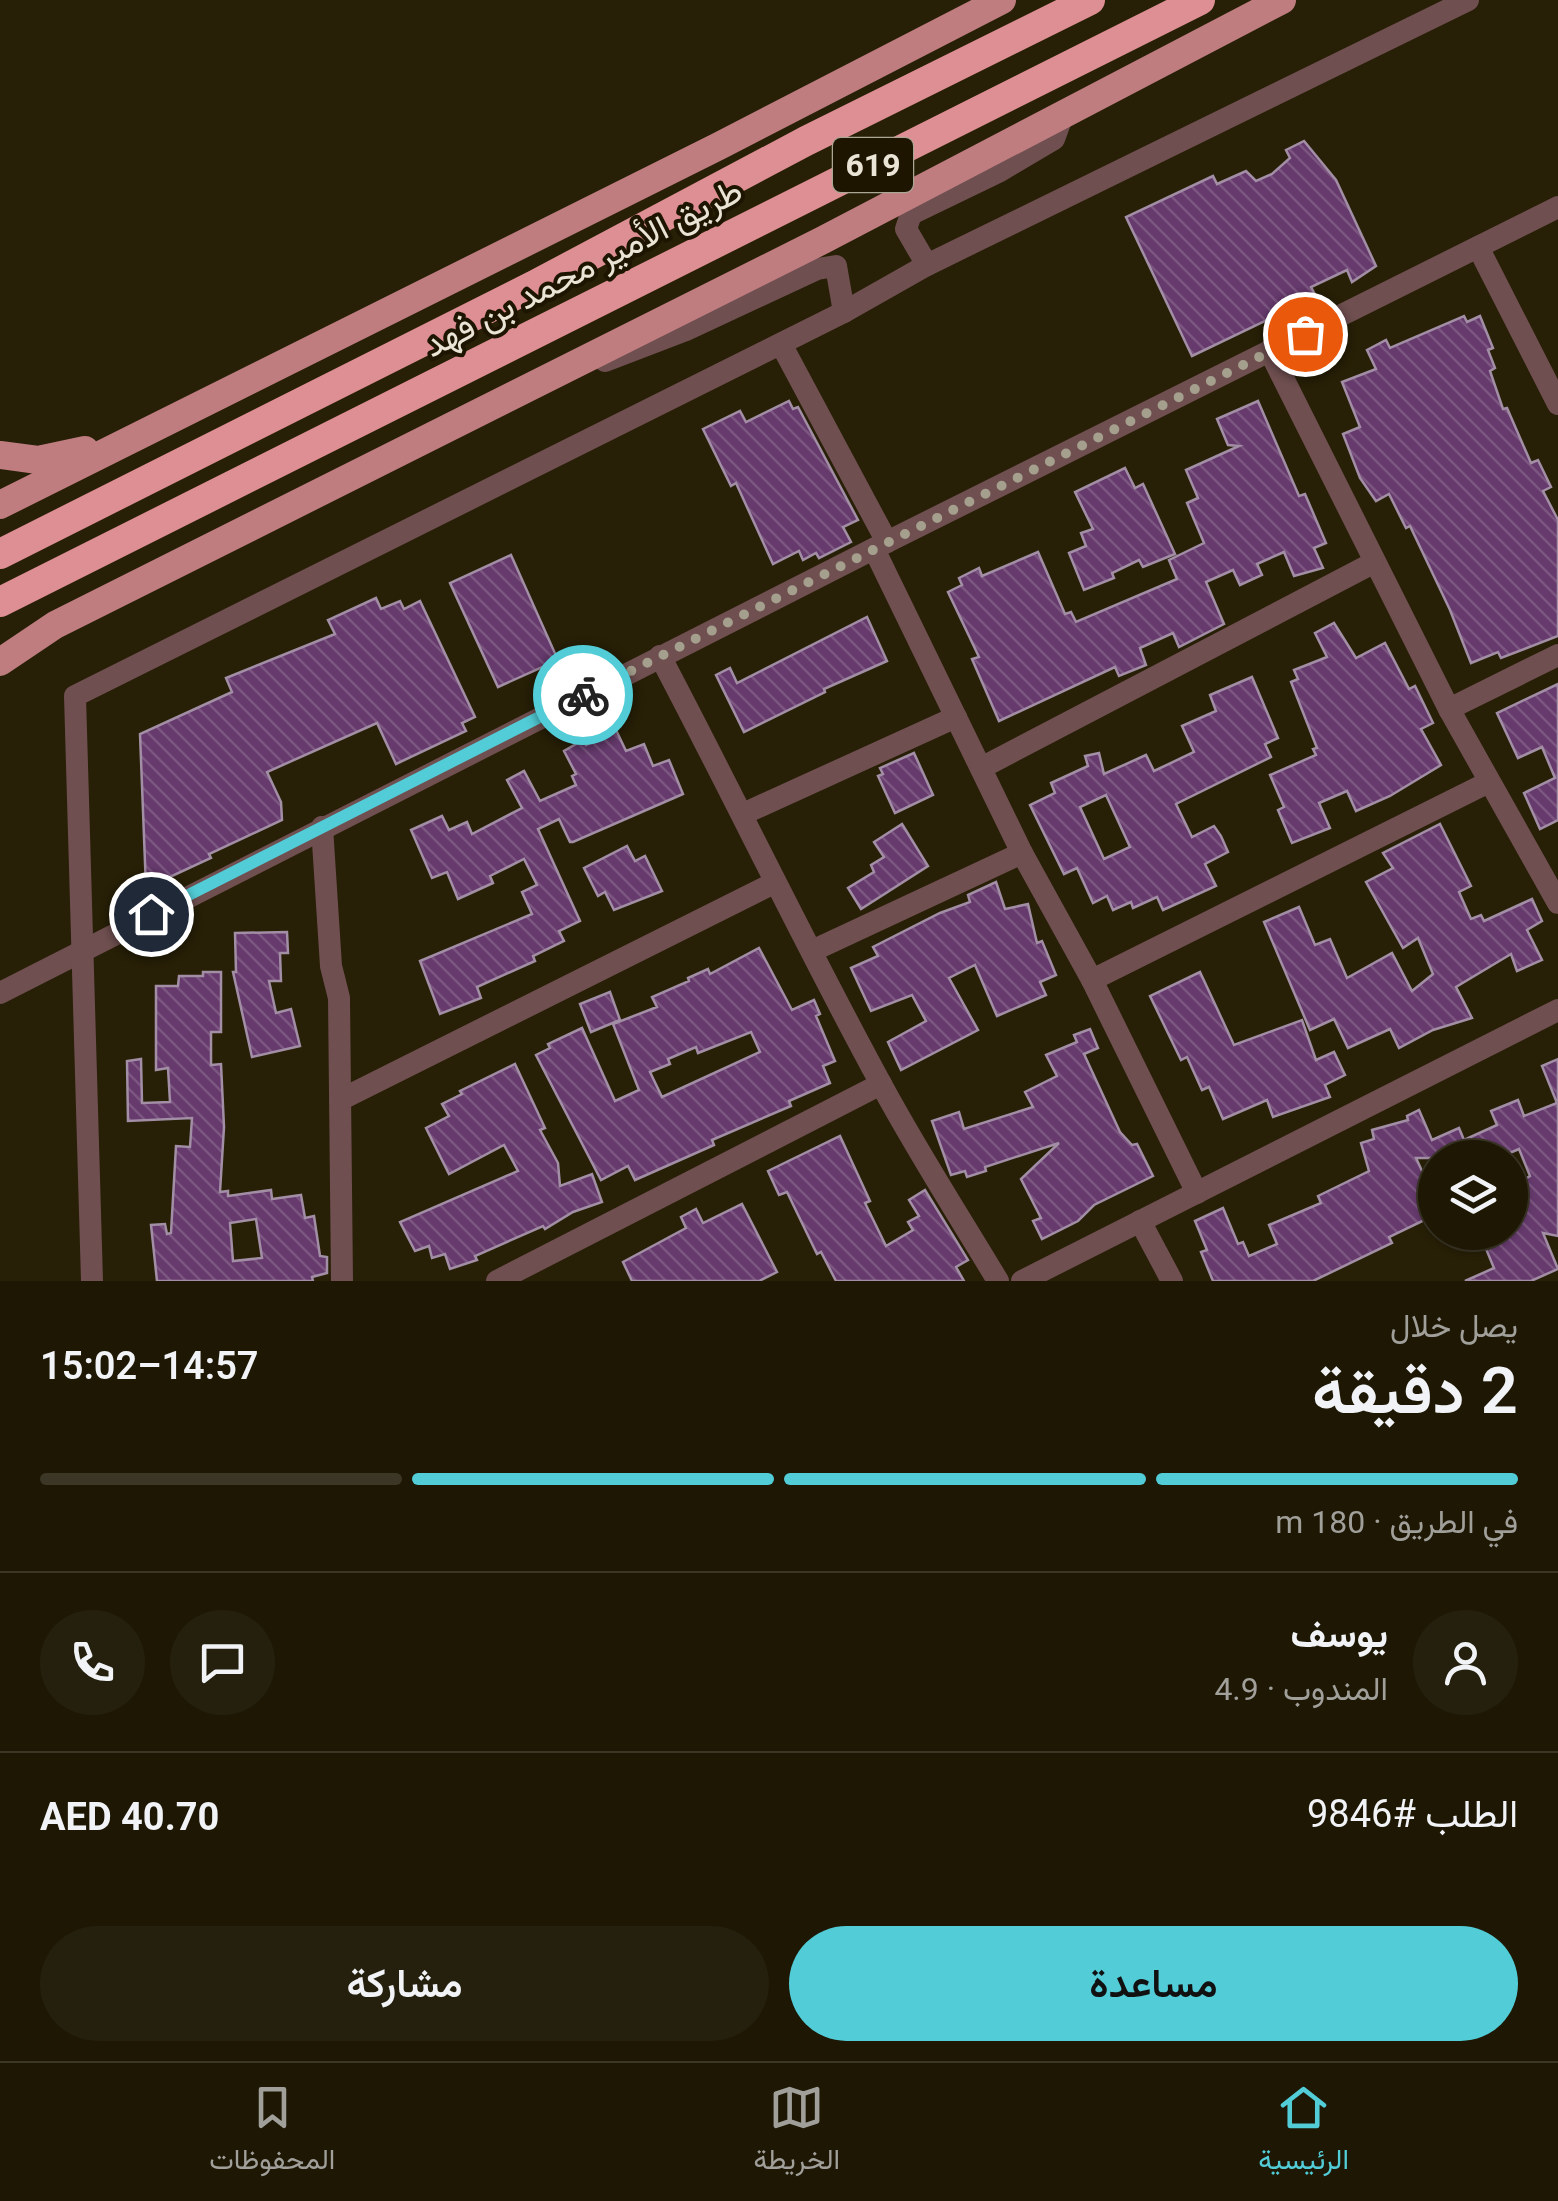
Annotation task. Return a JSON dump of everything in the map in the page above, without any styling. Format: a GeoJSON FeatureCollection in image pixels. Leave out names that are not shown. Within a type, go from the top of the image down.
{"type":"FeatureCollection","features":[{"type":"Feature","properties":{"kind":"highway","name":"طريق الأمير محمد بن فهد"},"geometry":{"type":"LineString","coordinates":[[0,554],[1090,0]]}},
{"type":"Feature","properties":{"kind":"highway","name":"طريق الأمير محمد بن فهد"},"geometry":{"type":"LineString","coordinates":[[0,602],[1200,0]]}},
{"type":"Feature","properties":{"kind":"main road"},"geometry":{"type":"LineString","coordinates":[[0,505],[720,146],[1002,0]]}},
{"type":"Feature","properties":{"kind":"main road"},"geometry":{"type":"LineString","coordinates":[[0,662],[55,625],[823,240],[1282,0]]}},
{"type":"Feature","properties":{"kind":"main road"},"geometry":{"type":"LineString","coordinates":[[0,455],[38,460],[131,440]]}},
{"type":"Feature","properties":{"kind":"main road"},"geometry":{"type":"LineString","coordinates":[[0,638],[55,625]]}},
{"type":"Feature","properties":{"kind":"street"},"geometry":{"type":"LineString","coordinates":[[92,1281],[75,696],[781,344],[927,265],[1468,0]]}},
{"type":"Feature","properties":{"kind":"street"},"geometry":{"type":"LineString","coordinates":[[927,265],[906,229],[910,214],[1000,171],[1054,138],[1063,114]]}},
{"type":"Feature","properties":{"kind":"street"},"geometry":{"type":"LineString","coordinates":[[0,993],[880,545],[1558,207]]}},
{"type":"Feature","properties":{"kind":"street"},"geometry":{"type":"LineString","coordinates":[[1478,247],[1558,404]]}},
{"type":"Feature","properties":{"kind":"street"},"geometry":{"type":"LineString","coordinates":[[558,371],[610,359],[686,330],[817,269],[836,266],[844,312]]}},
{"type":"Feature","properties":{"kind":"street"},"geometry":{"type":"LineString","coordinates":[[781,344],[880,545],[1022,853],[1092,980],[1197,1192]]}},
{"type":"Feature","properties":{"kind":"street"},"geometry":{"type":"LineString","coordinates":[[1270,352],[1449,710],[1558,903]]}},
{"type":"Feature","properties":{"kind":"street"},"geometry":{"type":"LineString","coordinates":[[982,768],[1374,563]]}},
{"type":"Feature","properties":{"kind":"street"},"geometry":{"type":"LineString","coordinates":[[1449,710],[1558,655]]}},
{"type":"Feature","properties":{"kind":"street"},"geometry":{"type":"LineString","coordinates":[[660,656],[881,1084],[998,1281]]}},
{"type":"Feature","properties":{"kind":"street"},"geometry":{"type":"LineString","coordinates":[[743,814],[956,717]]}},
{"type":"Feature","properties":{"kind":"street"},"geometry":{"type":"LineString","coordinates":[[1092,980],[1489,782]]}},
{"type":"Feature","properties":{"kind":"street"},"geometry":{"type":"LineString","coordinates":[[322,827],[331,966],[339,998],[342,1281]]}},
{"type":"Feature","properties":{"kind":"street"},"geometry":{"type":"LineString","coordinates":[[812,951],[1022,853]]}},
{"type":"Feature","properties":{"kind":"street"},"geometry":{"type":"LineString","coordinates":[[340,1100],[774,883]]}},
{"type":"Feature","properties":{"kind":"street"},"geometry":{"type":"LineString","coordinates":[[1022,1281],[1558,1010]]}},
{"type":"Feature","properties":{"kind":"street"},"geometry":{"type":"LineString","coordinates":[[498,1281],[881,1084]]}},
{"type":"Feature","properties":{"kind":"street"},"geometry":{"type":"LineString","coordinates":[[1140,1221],[1172,1281]]}},
{"type":"Feature","properties":{"kind":"building"},"geometry":{"type":"Polygon","coordinates":[[[1304,141],[1336,180],[1376,266],[1352,282],[1347,270],[1311,287],[1319,302],[1292,314],[1290,309],[1192,356],[1126,217],[1213,176],[1217,184],[1246,171],[1256,181],[1272,174],[1290,158],[1286,150],[1304,141]]]}},
{"type":"Feature","properties":{"kind":"building"},"geometry":{"type":"Polygon","coordinates":[[[1464,316],[1467,322],[1480,316],[1493,348],[1488,350],[1495,368],[1490,371],[1503,409],[1507,408],[1531,463],[1538,460],[1551,487],[1543,491],[1558,520],[1558,636],[1501,658],[1498,652],[1471,663],[1410,526],[1406,528],[1389,494],[1376,501],[1360,478],[1343,434],[1360,427],[1342,382],[1376,369],[1367,350],[1386,340],[1390,348],[1464,316]]]}},
{"type":"Feature","properties":{"kind":"building"},"geometry":{"type":"Polygon","coordinates":[[[789,401],[793,409],[798,407],[858,520],[843,527],[851,542],[819,558],[816,553],[803,560],[799,551],[773,564],[736,483],[731,486],[703,429],[740,411],[746,422],[789,401]]]}},
{"type":"Feature","properties":{"kind":"building"},"geometry":{"type":"Polygon","coordinates":[[[1258,401],[1299,496],[1305,494],[1326,543],[1314,548],[1323,568],[1294,576],[1284,552],[1257,564],[1262,575],[1240,585],[1233,570],[1206,582],[1224,624],[1179,647],[1173,633],[1140,648],[1146,665],[1119,676],[1115,667],[999,721],[972,659],[979,657],[948,592],[962,585],[959,578],[979,568],[982,576],[1038,552],[1065,614],[1071,612],[1076,622],[1177,579],[1169,560],[1204,543],[1187,503],[1198,498],[1186,470],[1239,446],[1228,445],[1217,419],[1258,401]]]}},
{"type":"Feature","properties":{"kind":"building"},"geometry":{"type":"Polygon","coordinates":[[[1125,468],[1135,488],[1143,484],[1175,554],[1143,567],[1139,560],[1112,573],[1114,578],[1084,590],[1069,553],[1086,546],[1081,533],[1093,529],[1075,492],[1125,468]]]}},
{"type":"Feature","properties":{"kind":"building"},"geometry":{"type":"Polygon","coordinates":[[[511,555],[558,660],[498,687],[450,583],[511,555]]]}},
{"type":"Feature","properties":{"kind":"building"},"geometry":{"type":"Polygon","coordinates":[[[376,598],[381,609],[400,601],[404,609],[420,601],[475,717],[462,723],[466,731],[396,764],[377,723],[267,772],[281,802],[282,820],[146,888],[140,734],[232,692],[226,678],[335,634],[328,620],[376,598]]]}},
{"type":"Feature","properties":{"kind":"building"},"geometry":{"type":"Polygon","coordinates":[[[867,617],[887,661],[744,732],[716,675],[730,668],[737,683],[867,617]]]}},
{"type":"Feature","properties":{"kind":"building"},"geometry":{"type":"Polygon","coordinates":[[[1334,623],[1356,658],[1385,643],[1409,689],[1415,686],[1433,723],[1421,729],[1441,765],[1356,811],[1347,791],[1319,803],[1330,828],[1292,843],[1278,810],[1284,807],[1270,775],[1316,755],[1313,749],[1317,748],[1291,682],[1298,679],[1294,670],[1327,657],[1315,633],[1334,623]]]}},
{"type":"Feature","properties":{"kind":"building"},"geometry":{"type":"Polygon","coordinates":[[[1252,677],[1278,738],[1265,744],[1271,757],[1176,804],[1192,837],[1214,826],[1221,836],[1228,852],[1205,864],[1216,886],[1163,910],[1157,897],[1133,908],[1131,902],[1113,910],[1107,896],[1093,903],[1077,868],[1064,874],[1030,805],[1055,793],[1051,783],[1088,766],[1085,756],[1099,753],[1104,774],[1146,755],[1154,771],[1194,752],[1182,726],[1216,711],[1210,695],[1252,677]],[[1106,795],[1080,807],[1104,859],[1130,847],[1106,795]]]}},
{"type":"Feature","properties":{"kind":"building"},"geometry":{"type":"Polygon","coordinates":[[[1558,684],[1558,820],[1540,829],[1524,793],[1555,778],[1542,747],[1518,758],[1497,713],[1558,684]]]}},
{"type":"Feature","properties":{"kind":"building"},"geometry":{"type":"Polygon","coordinates":[[[616,730],[626,751],[644,744],[653,766],[669,760],[683,794],[573,842],[559,819],[538,829],[580,921],[559,931],[564,941],[533,956],[535,961],[477,987],[481,998],[440,1014],[420,961],[532,914],[522,892],[537,885],[524,859],[490,876],[493,883],[458,899],[447,872],[432,878],[411,830],[442,816],[449,830],[467,822],[472,834],[522,808],[507,780],[524,771],[540,801],[576,785],[572,776],[576,774],[564,751],[583,740],[586,745],[616,730]]]}},
{"type":"Feature","properties":{"kind":"building"},"geometry":{"type":"Polygon","coordinates":[[[914,753],[933,795],[895,813],[878,776],[883,774],[880,768],[914,753]]]}},
{"type":"Feature","properties":{"kind":"building"},"geometry":{"type":"Polygon","coordinates":[[[902,824],[928,866],[861,909],[848,888],[874,872],[871,865],[884,857],[874,842],[902,824]]]}},
{"type":"Feature","properties":{"kind":"building"},"geometry":{"type":"Polygon","coordinates":[[[1440,824],[1471,886],[1459,892],[1471,919],[1481,915],[1484,921],[1532,899],[1542,921],[1527,930],[1542,960],[1517,971],[1511,954],[1456,987],[1472,1018],[1433,1030],[1399,1048],[1390,1029],[1348,1048],[1334,1019],[1310,1030],[1264,922],[1299,907],[1315,945],[1330,939],[1347,978],[1392,953],[1412,991],[1433,974],[1418,938],[1403,948],[1366,882],[1393,868],[1383,853],[1440,824]]]}},
{"type":"Feature","properties":{"kind":"building"},"geometry":{"type":"Polygon","coordinates":[[[627,846],[635,861],[645,856],[662,891],[614,910],[605,892],[598,896],[584,868],[627,846]]]}},
{"type":"Feature","properties":{"kind":"building"},"geometry":{"type":"Polygon","coordinates":[[[996,882],[1005,909],[1028,904],[1037,943],[1042,941],[1056,975],[1040,982],[1046,995],[997,1016],[975,965],[949,978],[978,1030],[901,1070],[888,1042],[926,1021],[912,995],[871,1011],[851,968],[878,956],[873,947],[970,902],[968,895],[996,882]]]}},
{"type":"Feature","properties":{"kind":"building"},"geometry":{"type":"Polygon","coordinates":[[[287,932],[288,953],[280,953],[281,981],[269,981],[276,1013],[291,1009],[300,1046],[252,1057],[233,972],[235,933],[287,932]]]}},
{"type":"Feature","properties":{"kind":"building"},"geometry":{"type":"Polygon","coordinates":[[[759,948],[792,1010],[814,1000],[820,1014],[816,1016],[835,1061],[823,1066],[830,1083],[789,1101],[791,1106],[712,1140],[714,1145],[635,1180],[628,1166],[601,1180],[536,1055],[550,1048],[548,1044],[582,1028],[615,1101],[639,1090],[613,1024],[657,1007],[652,997],[689,981],[688,978],[708,969],[710,974],[759,948]],[[751,1032],[698,1053],[696,1047],[650,1072],[662,1097],[760,1052],[751,1032]]]}},
{"type":"Feature","properties":{"kind":"building"},"geometry":{"type":"Polygon","coordinates":[[[203,972],[221,972],[221,1032],[211,1032],[211,1065],[221,1064],[224,1127],[220,1192],[228,1191],[228,1196],[271,1190],[272,1199],[301,1195],[305,1218],[314,1216],[320,1256],[327,1257],[327,1273],[312,1277],[313,1281],[157,1281],[151,1225],[165,1224],[167,1234],[171,1233],[176,1146],[190,1147],[192,1118],[128,1121],[127,1061],[141,1059],[142,1103],[170,1102],[168,1068],[156,1070],[156,986],[178,986],[179,976],[203,976],[203,972]],[[256,1219],[230,1223],[233,1261],[262,1258],[256,1219]]]}},
{"type":"Feature","properties":{"kind":"building"},"geometry":{"type":"Polygon","coordinates":[[[1200,972],[1234,1045],[1302,1020],[1316,1060],[1334,1052],[1345,1075],[1325,1085],[1330,1097],[1273,1117],[1267,1100],[1223,1119],[1209,1087],[1202,1090],[1187,1057],[1181,1060],[1150,996],[1200,972]]]}},
{"type":"Feature","properties":{"kind":"building"},"geometry":{"type":"Polygon","coordinates":[[[610,992],[620,1020],[591,1032],[580,1004],[610,992]]]}},
{"type":"Feature","properties":{"kind":"building"},"geometry":{"type":"Polygon","coordinates":[[[1090,1029],[1098,1048],[1084,1054],[1120,1132],[1132,1145],[1137,1144],[1153,1176],[1094,1205],[1078,1221],[1042,1239],[1033,1221],[1041,1218],[1021,1179],[1059,1143],[985,1167],[986,1171],[967,1177],[965,1171],[951,1175],[932,1121],[959,1112],[964,1129],[1033,1107],[1025,1092],[1057,1076],[1046,1055],[1077,1042],[1074,1035],[1090,1029]]]}},
{"type":"Feature","properties":{"kind":"building"},"geometry":{"type":"Polygon","coordinates":[[[1558,1059],[1558,1236],[1543,1233],[1558,1269],[1531,1281],[1465,1281],[1494,1268],[1486,1250],[1528,1250],[1528,1140],[1464,1140],[1497,1125],[1491,1111],[1518,1100],[1524,1116],[1557,1103],[1542,1066],[1558,1059]]]}},
{"type":"Feature","properties":{"kind":"building"},"geometry":{"type":"Polygon","coordinates":[[[515,1064],[545,1128],[540,1130],[558,1163],[560,1186],[592,1174],[602,1202],[450,1269],[445,1254],[432,1258],[429,1246],[415,1251],[400,1222],[518,1171],[504,1145],[449,1174],[426,1128],[449,1116],[442,1104],[462,1094],[460,1091],[515,1064]]]}},
{"type":"Feature","properties":{"kind":"building"},"geometry":{"type":"Polygon","coordinates":[[[1419,1110],[1432,1140],[1418,1140],[1418,1223],[1389,1237],[1392,1243],[1313,1281],[1213,1281],[1201,1252],[1207,1250],[1195,1221],[1223,1208],[1238,1244],[1243,1242],[1249,1256],[1277,1244],[1269,1225],[1321,1203],[1318,1196],[1369,1171],[1361,1143],[1374,1139],[1372,1130],[1408,1120],[1407,1116],[1419,1110]]]}},
{"type":"Feature","properties":{"kind":"building"},"geometry":{"type":"Polygon","coordinates":[[[1459,1128],[1464,1140],[1432,1140],[1459,1128]]]}},
{"type":"Feature","properties":{"kind":"building"},"geometry":{"type":"Polygon","coordinates":[[[840,1136],[886,1246],[913,1230],[908,1222],[919,1216],[909,1200],[925,1190],[968,1260],[956,1267],[964,1281],[836,1281],[821,1252],[817,1254],[787,1192],[779,1195],[768,1171],[840,1136]]]}},
{"type":"Feature","properties":{"kind":"building"},"geometry":{"type":"Polygon","coordinates":[[[742,1204],[777,1272],[759,1281],[632,1281],[623,1262],[686,1228],[681,1217],[696,1209],[703,1223],[742,1204]]]}},
{"type":"Feature","properties":{"kind":"way so far"},"geometry":{"type":"LineString","coordinates":[[583,695],[1305,334]]}},
{"type":"Feature","properties":{"kind":"route"},"geometry":{"type":"LineString","coordinates":[[151,914],[583,695]]}}]}
